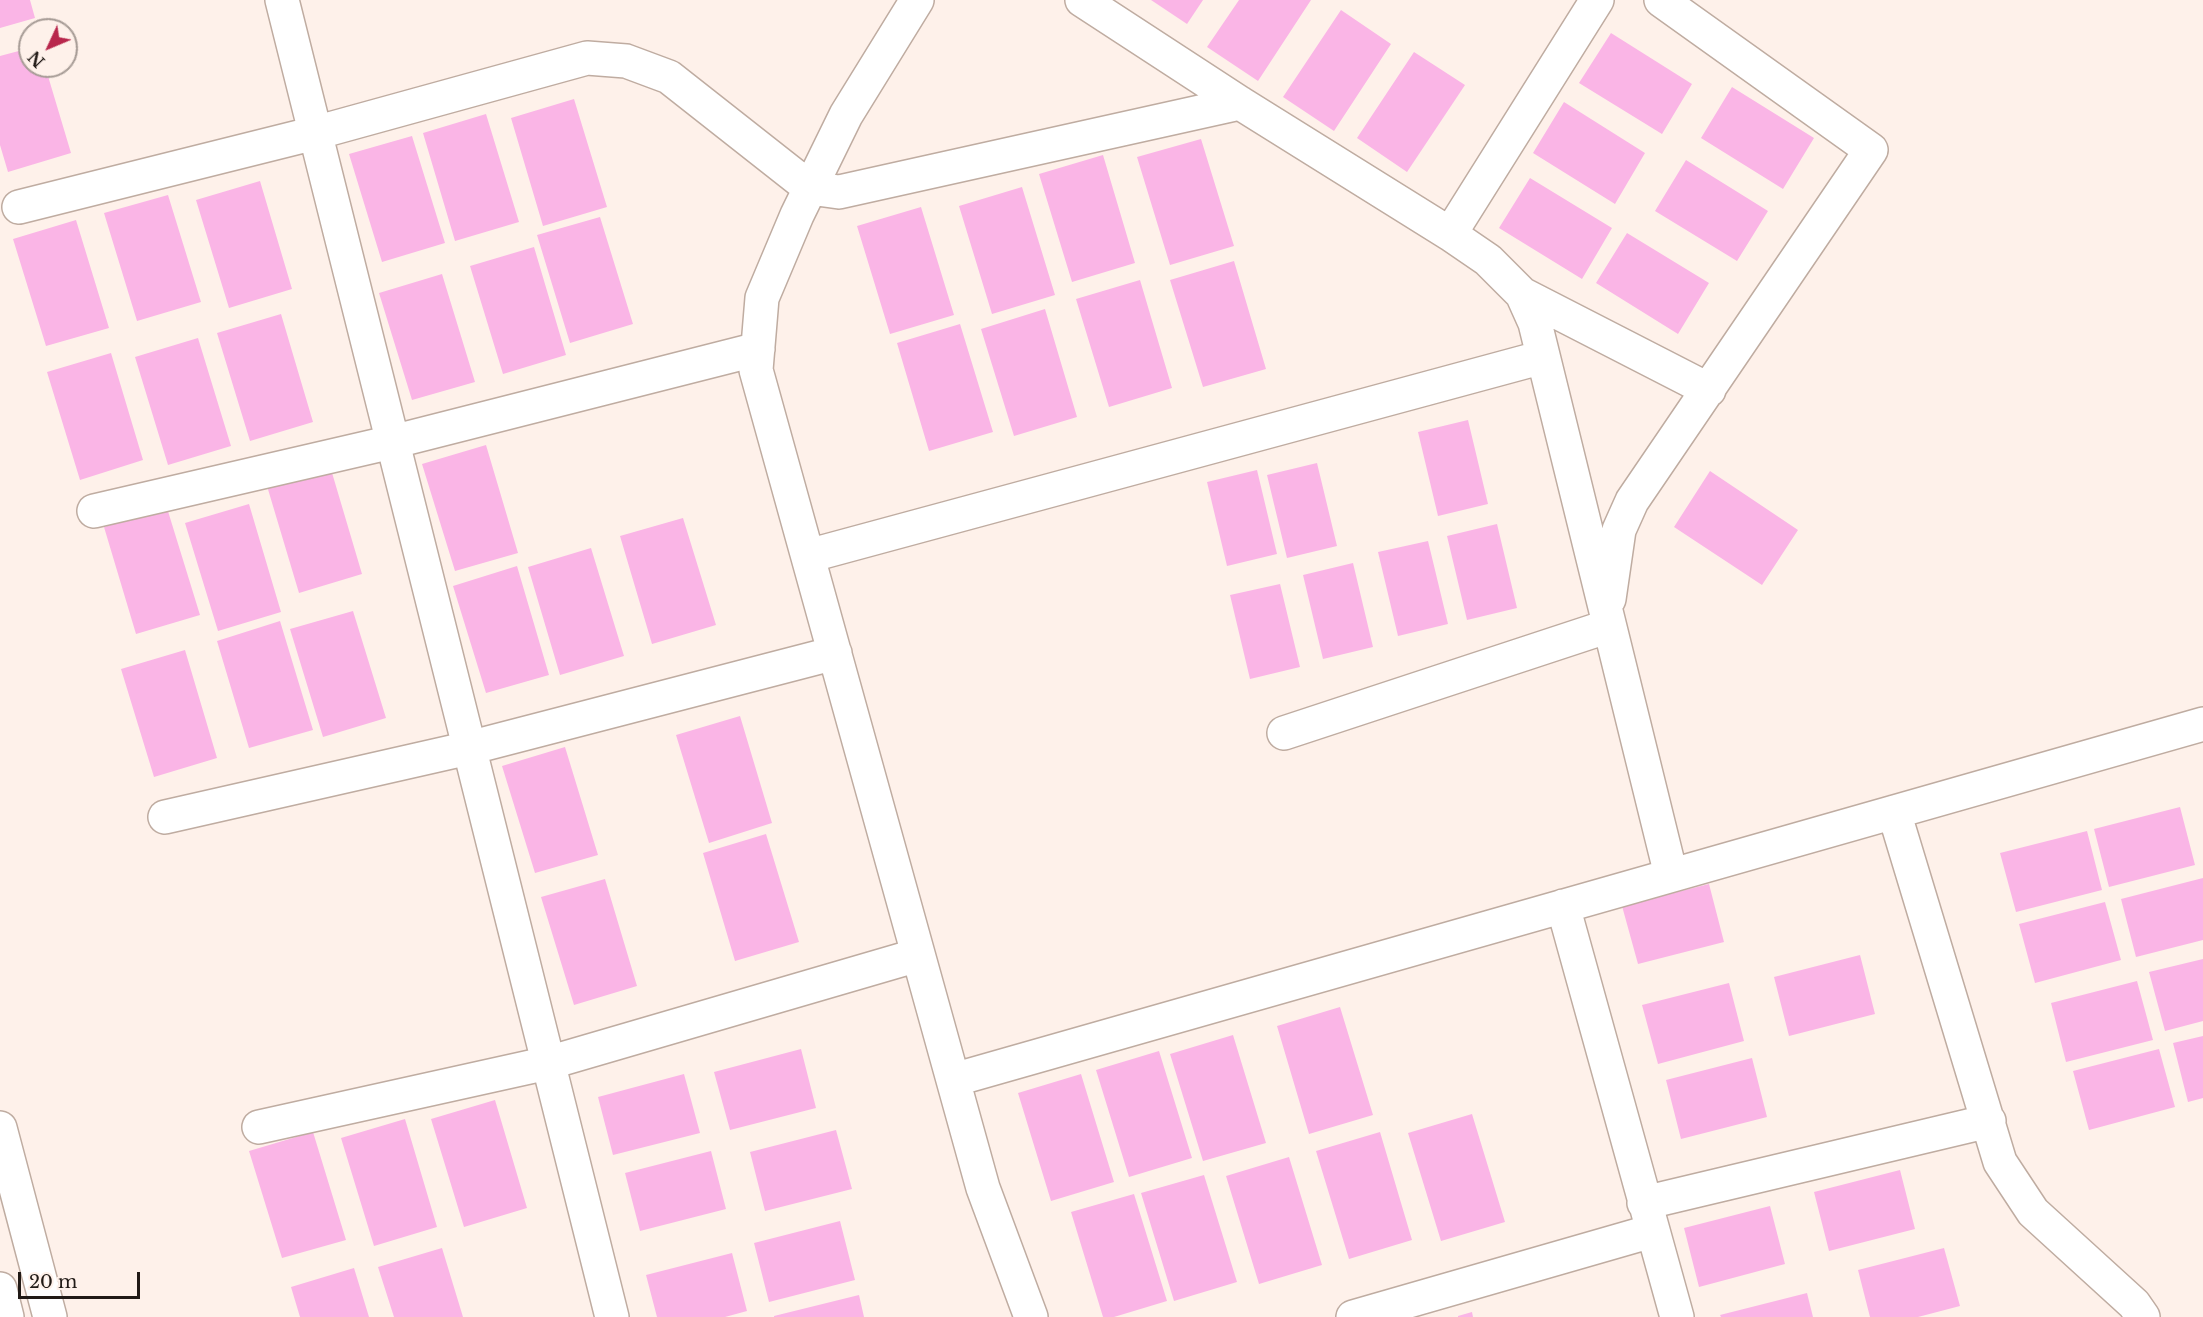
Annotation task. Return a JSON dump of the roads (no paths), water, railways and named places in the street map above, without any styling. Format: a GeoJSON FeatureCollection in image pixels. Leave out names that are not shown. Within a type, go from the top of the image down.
{"type":"FeatureCollection","features":[{"type":"Feature","properties":{"kind":"street"},"geometry":{"type":"LineString","coordinates":[[282,0],[612,1317]]}},
{"type":"Feature","properties":{"kind":"street"},"geometry":{"type":"LineString","coordinates":[[917,0],[846,115],[810,188],[762,298],[756,370],[983,1188],[1031,1317]]}},
{"type":"Feature","properties":{"kind":"street"},"geometry":{"type":"LineString","coordinates":[[1083,0],[1240,103],[1450,234],[1488,260],[1522,294],[1709,390]]}},
{"type":"Feature","properties":{"kind":"street"},"geometry":{"type":"LineString","coordinates":[[1450,234],[1597,0]]}},
{"type":"Feature","properties":{"kind":"street"},"geometry":{"type":"LineString","coordinates":[[1608,621],[1618,531],[1644,483],[1871,150],[1661,0]]}},
{"type":"Feature","properties":{"kind":"street"},"geometry":{"type":"LineString","coordinates":[[19,207],[315,133],[587,58],[626,61],[669,77],[810,188],[839,192],[1240,103]]}},
{"type":"Feature","properties":{"kind":"street"},"geometry":{"type":"LineString","coordinates":[[1522,294],[1535,323],[1671,876]]}},
{"type":"Feature","properties":{"kind":"street"},"geometry":{"type":"LineString","coordinates":[[93,511],[392,442],[758,349]]}},
{"type":"Feature","properties":{"kind":"street"},"geometry":{"type":"LineString","coordinates":[[808,555],[1543,357]]}},
{"type":"Feature","properties":{"kind":"street"},"geometry":{"type":"LineString","coordinates":[[1284,733],[1608,621]]}},
{"type":"Feature","properties":{"kind":"street"},"geometry":{"type":"LineString","coordinates":[[165,817],[469,748],[834,653]]}},
{"type":"Feature","properties":{"kind":"street"},"geometry":{"type":"LineString","coordinates":[[953,1080],[2203,724]]}},
{"type":"Feature","properties":{"kind":"street"},"geometry":{"type":"LineString","coordinates":[[1894,812],[2000,1162],[2033,1212],[2134,1304],[2143,1317]]}},
{"type":"Feature","properties":{"kind":"street"},"geometry":{"type":"LineString","coordinates":[[1563,906],[1677,1317]]}},
{"type":"Feature","properties":{"kind":"street"},"geometry":{"type":"LineString","coordinates":[[259,1127],[548,1063],[918,955]]}},
{"type":"Feature","properties":{"kind":"street"},"geometry":{"type":"LineString","coordinates":[[1360,1316],[1648,1217],[1989,1121]]}},
{"type":"Feature","properties":{"kind":"street"},"geometry":{"type":"LineString","coordinates":[[0,1128],[50,1317]]}},
{"type":"Feature","properties":{"kind":"street"},"geometry":{"type":"LineString","coordinates":[[0,1289],[7,1317]]}}]}
